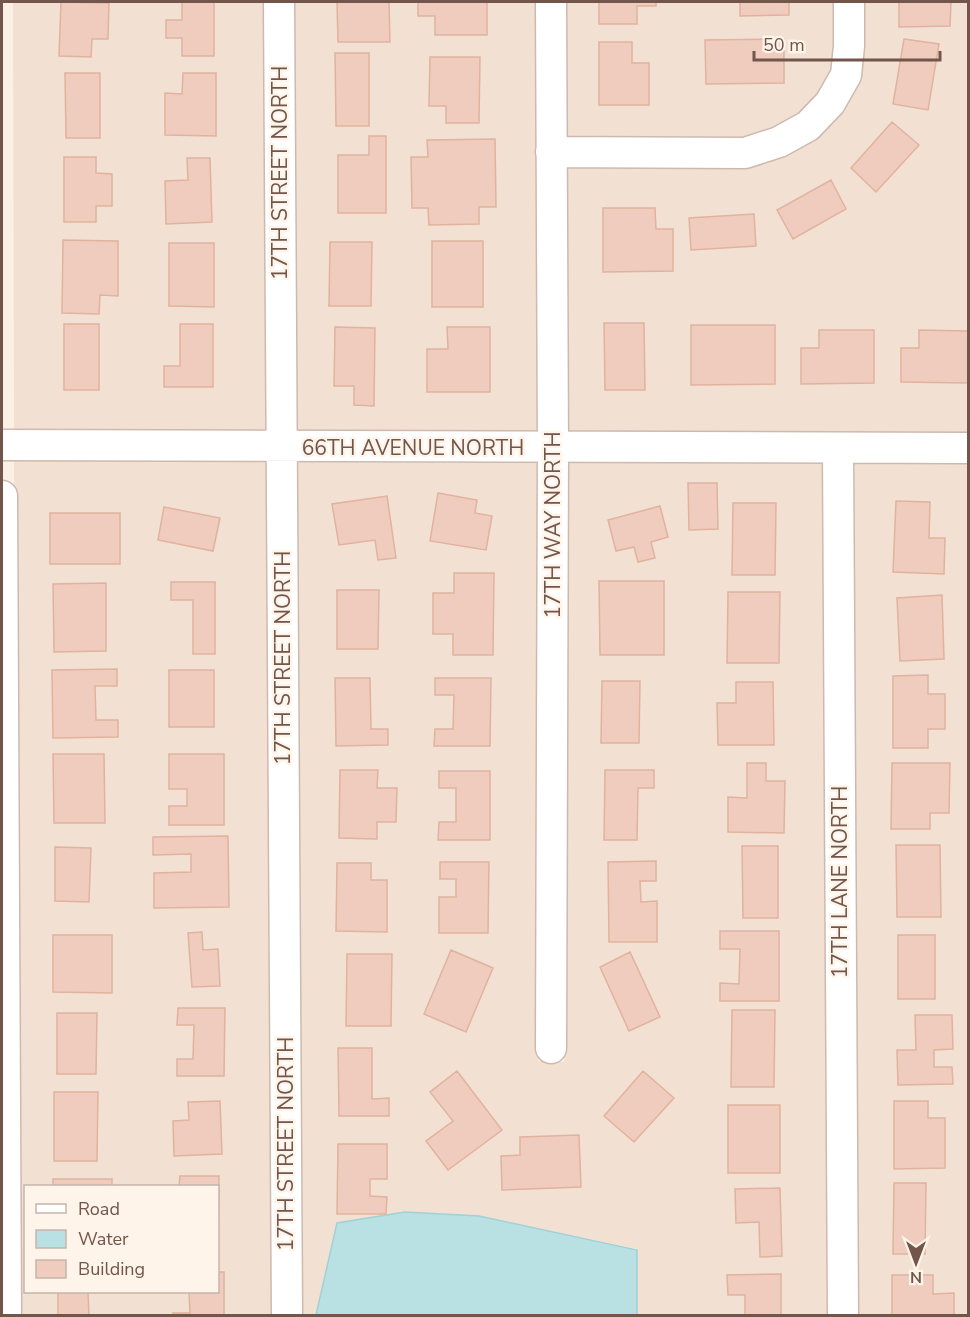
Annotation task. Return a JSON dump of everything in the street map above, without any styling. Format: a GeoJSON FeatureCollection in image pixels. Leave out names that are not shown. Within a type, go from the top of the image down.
{"type":"FeatureCollection","features":[{"type":"Feature","properties":{"kind":"street","name":"17TH STREET NORTH"},"geometry":{"type":"LineString","coordinates":[[279,2],[287,1316]]}},
{"type":"Feature","properties":{"kind":"street","name":"17TH WAY NORTH"},"geometry":{"type":"LineString","coordinates":[[551,2],[553,448],[551,1048]]}},
{"type":"Feature","properties":{"kind":"street"},"geometry":{"type":"LineString","coordinates":[[551,152],[745,153],[779,142],[808,126],[830,103],[846,75],[849,46],[849,2]]}},
{"type":"Feature","properties":{"kind":"street","name":"66TH AVENUE NORTH"},"geometry":{"type":"LineString","coordinates":[[2,446],[969,448]]}},
{"type":"Feature","properties":{"kind":"street","name":"17TH LANE NORTH"},"geometry":{"type":"LineString","coordinates":[[838,448],[843,1316]]}},
{"type":"Feature","properties":{"kind":"street"},"geometry":{"type":"LineString","coordinates":[[2,496],[6,1316]]}},
{"type":"Feature","properties":{"kind":"shaded area"},"geometry":{"type":"Polygon","coordinates":[[[13,2],[267,2],[269,433],[14,431],[13,2]]]}},
{"type":"Feature","properties":{"kind":"shaded area"},"geometry":{"type":"Polygon","coordinates":[[[292,2],[538,2],[540,434],[295,433],[292,2]]]}},
{"type":"Feature","properties":{"kind":"shaded area"},"geometry":{"type":"Polygon","coordinates":[[[563,2],[836,2],[834,70],[820,93],[800,114],[774,129],[743,138],[564,138],[563,2]]]}},
{"type":"Feature","properties":{"kind":"shaded area"},"geometry":{"type":"Polygon","coordinates":[[[862,2],[968,2],[968,434],[565,434],[564,166],[805,144],[807,146],[815,138],[825,133],[823,129],[862,2]]]}},
{"type":"Feature","properties":{"kind":"shaded area"},"geometry":{"type":"Polygon","coordinates":[[[14,460],[269,462],[274,1315],[19,1315],[14,460]]]}},
{"type":"Feature","properties":{"kind":"shaded area"},"geometry":{"type":"Polygon","coordinates":[[[295,462],[540,463],[538,1061],[564,1062],[566,463],[825,462],[830,1315],[637,1315],[637,1249],[479,1216],[405,1212],[337,1223],[316,1315],[299,1315],[295,462]]]}},
{"type":"Feature","properties":{"kind":"shaded area"},"geometry":{"type":"Polygon","coordinates":[[[851,462],[968,463],[968,1315],[856,1315],[851,462]]]}},
{"type":"Feature","properties":{"kind":"water"},"geometry":{"type":"Polygon","coordinates":[[[405,1212],[479,1216],[637,1250],[637,1315],[316,1315],[337,1223],[405,1212]]]}},
{"type":"Feature","properties":{"kind":"building"},"geometry":{"type":"Polygon","coordinates":[[[61,2],[109,3],[108,39],[92,39],[91,57],[59,56],[61,2]]]}},
{"type":"Feature","properties":{"kind":"building"},"geometry":{"type":"Polygon","coordinates":[[[182,2],[214,2],[214,56],[182,56],[182,38],[166,38],[166,20],[182,20],[182,2]]]}},
{"type":"Feature","properties":{"kind":"building"},"geometry":{"type":"Polygon","coordinates":[[[337,2],[389,2],[390,42],[338,42],[337,2]]]}},
{"type":"Feature","properties":{"kind":"building"},"geometry":{"type":"Polygon","coordinates":[[[418,2],[487,2],[487,35],[435,35],[435,16],[418,16],[418,2]]]}},
{"type":"Feature","properties":{"kind":"building"},"geometry":{"type":"Polygon","coordinates":[[[599,2],[656,2],[656,6],[637,6],[637,24],[599,24],[599,2]]]}},
{"type":"Feature","properties":{"kind":"building"},"geometry":{"type":"Polygon","coordinates":[[[740,2],[789,2],[789,15],[740,16],[740,2]]]}},
{"type":"Feature","properties":{"kind":"building"},"geometry":{"type":"Polygon","coordinates":[[[899,2],[951,2],[950,26],[899,27],[899,2]]]}},
{"type":"Feature","properties":{"kind":"building"},"geometry":{"type":"Polygon","coordinates":[[[784,39],[784,83],[706,84],[705,40],[784,39]]]}},
{"type":"Feature","properties":{"kind":"building"},"geometry":{"type":"Polygon","coordinates":[[[904,39],[939,44],[928,110],[893,104],[904,39]]]}},
{"type":"Feature","properties":{"kind":"building"},"geometry":{"type":"Polygon","coordinates":[[[599,42],[632,42],[632,63],[649,63],[649,105],[599,105],[599,42]]]}},
{"type":"Feature","properties":{"kind":"building"},"geometry":{"type":"Polygon","coordinates":[[[335,53],[369,53],[369,126],[336,126],[335,53]]]}},
{"type":"Feature","properties":{"kind":"building"},"geometry":{"type":"Polygon","coordinates":[[[430,57],[480,57],[479,123],[446,123],[446,106],[429,106],[430,57]]]}},
{"type":"Feature","properties":{"kind":"building"},"geometry":{"type":"Polygon","coordinates":[[[65,73],[100,73],[100,138],[66,138],[65,73]]]}},
{"type":"Feature","properties":{"kind":"building"},"geometry":{"type":"Polygon","coordinates":[[[183,73],[216,73],[216,136],[165,135],[165,93],[182,94],[183,73]]]}},
{"type":"Feature","properties":{"kind":"building"},"geometry":{"type":"Polygon","coordinates":[[[892,122],[919,145],[876,192],[851,168],[892,122]]]}},
{"type":"Feature","properties":{"kind":"building"},"geometry":{"type":"Polygon","coordinates":[[[369,136],[386,136],[386,213],[338,213],[338,155],[369,155],[369,136]]]}},
{"type":"Feature","properties":{"kind":"building"},"geometry":{"type":"Polygon","coordinates":[[[495,139],[496,207],[479,207],[479,224],[429,225],[428,208],[412,208],[411,157],[428,157],[427,140],[495,139]]]}},
{"type":"Feature","properties":{"kind":"building"},"geometry":{"type":"Polygon","coordinates":[[[64,157],[96,157],[96,173],[112,174],[112,206],[96,206],[96,222],[64,222],[64,157]]]}},
{"type":"Feature","properties":{"kind":"building"},"geometry":{"type":"Polygon","coordinates":[[[187,158],[210,158],[212,222],[166,224],[165,181],[188,180],[187,158]]]}},
{"type":"Feature","properties":{"kind":"building"},"geometry":{"type":"Polygon","coordinates":[[[831,180],[846,209],[793,239],[777,210],[831,180]]]}},
{"type":"Feature","properties":{"kind":"building"},"geometry":{"type":"Polygon","coordinates":[[[603,208],[655,208],[656,229],[673,229],[673,271],[603,272],[603,208]]]}},
{"type":"Feature","properties":{"kind":"building"},"geometry":{"type":"Polygon","coordinates":[[[754,214],[756,246],[691,250],[689,218],[754,214]]]}},
{"type":"Feature","properties":{"kind":"building"},"geometry":{"type":"Polygon","coordinates":[[[63,240],[118,241],[118,296],[100,295],[99,314],[62,313],[63,240]]]}},
{"type":"Feature","properties":{"kind":"building"},"geometry":{"type":"Polygon","coordinates":[[[432,241],[483,241],[483,307],[432,307],[432,241]]]}},
{"type":"Feature","properties":{"kind":"building"},"geometry":{"type":"Polygon","coordinates":[[[330,242],[372,242],[371,306],[329,306],[330,242]]]}},
{"type":"Feature","properties":{"kind":"building"},"geometry":{"type":"Polygon","coordinates":[[[169,243],[214,243],[214,307],[169,306],[169,243]]]}},
{"type":"Feature","properties":{"kind":"building"},"geometry":{"type":"Polygon","coordinates":[[[604,323],[644,323],[645,390],[605,390],[604,323]]]}},
{"type":"Feature","properties":{"kind":"building"},"geometry":{"type":"Polygon","coordinates":[[[64,324],[99,324],[99,390],[64,390],[64,324]]]}},
{"type":"Feature","properties":{"kind":"building"},"geometry":{"type":"Polygon","coordinates":[[[180,324],[213,324],[213,387],[164,387],[164,366],[180,366],[180,324]]]}},
{"type":"Feature","properties":{"kind":"building"},"geometry":{"type":"Polygon","coordinates":[[[691,325],[775,325],[775,384],[691,385],[691,325]]]}},
{"type":"Feature","properties":{"kind":"building"},"geometry":{"type":"Polygon","coordinates":[[[335,327],[375,328],[374,406],[354,405],[354,386],[334,386],[335,327]]]}},
{"type":"Feature","properties":{"kind":"building"},"geometry":{"type":"Polygon","coordinates":[[[447,327],[490,327],[490,392],[427,392],[427,349],[448,349],[447,327]]]}},
{"type":"Feature","properties":{"kind":"building"},"geometry":{"type":"Polygon","coordinates":[[[819,330],[874,330],[874,383],[801,384],[801,348],[819,348],[819,330]]]}},
{"type":"Feature","properties":{"kind":"building"},"geometry":{"type":"Polygon","coordinates":[[[919,330],[968,331],[968,383],[901,382],[901,348],[919,348],[919,330]]]}},
{"type":"Feature","properties":{"kind":"building"},"geometry":{"type":"Polygon","coordinates":[[[688,483],[717,483],[718,529],[689,530],[688,483]]]}},
{"type":"Feature","properties":{"kind":"building"},"geometry":{"type":"Polygon","coordinates":[[[438,493],[477,500],[475,513],[492,516],[486,550],[430,541],[438,493]]]}},
{"type":"Feature","properties":{"kind":"building"},"geometry":{"type":"Polygon","coordinates":[[[387,496],[396,558],[378,560],[375,540],[339,545],[332,504],[387,496]]]}},
{"type":"Feature","properties":{"kind":"building"},"geometry":{"type":"Polygon","coordinates":[[[896,501],[930,502],[929,538],[945,538],[944,574],[893,572],[896,501]]]}},
{"type":"Feature","properties":{"kind":"building"},"geometry":{"type":"Polygon","coordinates":[[[733,503],[776,503],[775,575],[732,575],[733,503]]]}},
{"type":"Feature","properties":{"kind":"building"},"geometry":{"type":"Polygon","coordinates":[[[660,506],[668,537],[651,542],[655,558],[638,562],[634,547],[616,551],[608,520],[660,506]]]}},
{"type":"Feature","properties":{"kind":"building"},"geometry":{"type":"Polygon","coordinates":[[[164,507],[220,518],[213,551],[158,540],[164,507]]]}},
{"type":"Feature","properties":{"kind":"building"},"geometry":{"type":"Polygon","coordinates":[[[50,513],[120,513],[120,564],[50,564],[50,513]]]}},
{"type":"Feature","properties":{"kind":"building"},"geometry":{"type":"Polygon","coordinates":[[[454,573],[494,573],[493,655],[453,655],[453,634],[433,634],[433,593],[454,593],[454,573]]]}},
{"type":"Feature","properties":{"kind":"building"},"geometry":{"type":"Polygon","coordinates":[[[599,581],[664,581],[664,655],[600,655],[599,581]]]}},
{"type":"Feature","properties":{"kind":"building"},"geometry":{"type":"Polygon","coordinates":[[[171,582],[215,582],[215,654],[193,654],[193,600],[171,600],[171,582]]]}},
{"type":"Feature","properties":{"kind":"building"},"geometry":{"type":"Polygon","coordinates":[[[106,583],[106,651],[54,652],[53,584],[106,583]]]}},
{"type":"Feature","properties":{"kind":"building"},"geometry":{"type":"Polygon","coordinates":[[[337,590],[379,590],[378,649],[337,649],[337,590]]]}},
{"type":"Feature","properties":{"kind":"building"},"geometry":{"type":"Polygon","coordinates":[[[728,592],[780,592],[779,663],[727,663],[728,592]]]}},
{"type":"Feature","properties":{"kind":"building"},"geometry":{"type":"Polygon","coordinates":[[[942,595],[944,659],[900,661],[897,598],[942,595]]]}},
{"type":"Feature","properties":{"kind":"building"},"geometry":{"type":"Polygon","coordinates":[[[117,669],[117,686],[95,686],[96,720],[118,720],[118,737],[53,738],[52,670],[117,669]]]}},
{"type":"Feature","properties":{"kind":"building"},"geometry":{"type":"Polygon","coordinates":[[[169,670],[214,670],[214,727],[169,727],[169,670]]]}},
{"type":"Feature","properties":{"kind":"building"},"geometry":{"type":"Polygon","coordinates":[[[928,675],[928,694],[945,694],[945,729],[928,729],[928,748],[893,748],[893,676],[928,675]]]}},
{"type":"Feature","properties":{"kind":"building"},"geometry":{"type":"Polygon","coordinates":[[[335,678],[370,678],[371,729],[388,729],[388,745],[336,746],[335,678]]]}},
{"type":"Feature","properties":{"kind":"building"},"geometry":{"type":"Polygon","coordinates":[[[435,678],[491,678],[490,746],[434,746],[435,729],[453,729],[454,695],[435,695],[435,678]]]}},
{"type":"Feature","properties":{"kind":"building"},"geometry":{"type":"Polygon","coordinates":[[[602,681],[640,681],[639,743],[601,743],[602,681]]]}},
{"type":"Feature","properties":{"kind":"building"},"geometry":{"type":"Polygon","coordinates":[[[736,682],[773,682],[774,745],[718,745],[717,703],[736,703],[736,682]]]}},
{"type":"Feature","properties":{"kind":"building"},"geometry":{"type":"Polygon","coordinates":[[[53,754],[104,754],[105,823],[54,823],[53,754]]]}},
{"type":"Feature","properties":{"kind":"building"},"geometry":{"type":"Polygon","coordinates":[[[169,754],[224,754],[224,825],[169,825],[169,806],[187,806],[187,789],[169,789],[169,754]]]}},
{"type":"Feature","properties":{"kind":"building"},"geometry":{"type":"Polygon","coordinates":[[[747,763],[766,763],[766,781],[785,781],[784,833],[728,832],[728,797],[747,798],[747,763]]]}},
{"type":"Feature","properties":{"kind":"building"},"geometry":{"type":"Polygon","coordinates":[[[892,763],[950,763],[949,813],[930,813],[930,829],[891,829],[892,763]]]}},
{"type":"Feature","properties":{"kind":"building"},"geometry":{"type":"Polygon","coordinates":[[[340,770],[378,770],[377,788],[397,788],[396,822],[377,822],[377,839],[339,838],[340,770]]]}},
{"type":"Feature","properties":{"kind":"building"},"geometry":{"type":"Polygon","coordinates":[[[605,770],[654,770],[654,788],[638,788],[637,840],[604,840],[605,770]]]}},
{"type":"Feature","properties":{"kind":"building"},"geometry":{"type":"Polygon","coordinates":[[[439,771],[490,771],[490,840],[438,840],[439,822],[456,822],[456,788],[439,788],[439,771]]]}},
{"type":"Feature","properties":{"kind":"building"},"geometry":{"type":"Polygon","coordinates":[[[228,836],[229,907],[154,908],[154,873],[191,872],[191,854],[153,855],[153,837],[228,836]]]}},
{"type":"Feature","properties":{"kind":"building"},"geometry":{"type":"Polygon","coordinates":[[[896,845],[940,845],[941,917],[897,917],[896,845]]]}},
{"type":"Feature","properties":{"kind":"building"},"geometry":{"type":"Polygon","coordinates":[[[742,846],[778,846],[778,918],[743,918],[742,846]]]}},
{"type":"Feature","properties":{"kind":"building"},"geometry":{"type":"Polygon","coordinates":[[[55,847],[91,848],[89,902],[55,901],[55,847]]]}},
{"type":"Feature","properties":{"kind":"building"},"geometry":{"type":"Polygon","coordinates":[[[656,861],[656,881],[640,881],[641,902],[657,901],[657,942],[609,942],[608,862],[656,861]]]}},
{"type":"Feature","properties":{"kind":"building"},"geometry":{"type":"Polygon","coordinates":[[[440,862],[489,862],[488,933],[439,933],[439,897],[456,897],[456,879],[440,879],[440,862]]]}},
{"type":"Feature","properties":{"kind":"building"},"geometry":{"type":"Polygon","coordinates":[[[337,863],[371,863],[371,880],[387,880],[387,932],[336,931],[337,863]]]}},
{"type":"Feature","properties":{"kind":"building"},"geometry":{"type":"Polygon","coordinates":[[[720,931],[779,931],[779,1001],[720,1001],[720,983],[739,984],[740,949],[720,949],[720,931]]]}},
{"type":"Feature","properties":{"kind":"building"},"geometry":{"type":"Polygon","coordinates":[[[202,932],[203,950],[218,949],[220,986],[192,987],[188,933],[202,932]]]}},
{"type":"Feature","properties":{"kind":"building"},"geometry":{"type":"Polygon","coordinates":[[[53,935],[112,935],[112,993],[53,992],[53,935]]]}},
{"type":"Feature","properties":{"kind":"building"},"geometry":{"type":"Polygon","coordinates":[[[898,935],[935,935],[935,999],[898,999],[898,935]]]}},
{"type":"Feature","properties":{"kind":"building"},"geometry":{"type":"Polygon","coordinates":[[[451,950],[493,968],[466,1032],[424,1014],[451,950]]]}},
{"type":"Feature","properties":{"kind":"building"},"geometry":{"type":"Polygon","coordinates":[[[630,952],[660,1017],[629,1031],[600,967],[630,952]]]}},
{"type":"Feature","properties":{"kind":"building"},"geometry":{"type":"Polygon","coordinates":[[[347,954],[392,954],[391,1026],[346,1026],[347,954]]]}},
{"type":"Feature","properties":{"kind":"building"},"geometry":{"type":"Polygon","coordinates":[[[178,1008],[225,1008],[224,1076],[177,1076],[177,1059],[193,1059],[194,1025],[177,1025],[178,1008]]]}},
{"type":"Feature","properties":{"kind":"building"},"geometry":{"type":"Polygon","coordinates":[[[732,1010],[775,1010],[774,1087],[731,1087],[732,1010]]]}},
{"type":"Feature","properties":{"kind":"building"},"geometry":{"type":"Polygon","coordinates":[[[57,1013],[97,1013],[96,1074],[57,1074],[57,1013]]]}},
{"type":"Feature","properties":{"kind":"building"},"geometry":{"type":"Polygon","coordinates":[[[915,1015],[952,1015],[953,1049],[934,1050],[934,1067],[952,1067],[953,1084],[898,1085],[897,1050],[916,1050],[915,1015]]]}},
{"type":"Feature","properties":{"kind":"building"},"geometry":{"type":"Polygon","coordinates":[[[338,1048],[372,1048],[372,1099],[389,1098],[389,1116],[339,1116],[338,1048]]]}},
{"type":"Feature","properties":{"kind":"building"},"geometry":{"type":"Polygon","coordinates":[[[457,1071],[502,1130],[448,1170],[426,1141],[453,1121],[430,1092],[457,1071]]]}},
{"type":"Feature","properties":{"kind":"building"},"geometry":{"type":"Polygon","coordinates":[[[643,1071],[674,1098],[634,1142],[604,1116],[643,1071]]]}},
{"type":"Feature","properties":{"kind":"building"},"geometry":{"type":"Polygon","coordinates":[[[54,1092],[98,1092],[97,1161],[54,1161],[54,1092]]]}},
{"type":"Feature","properties":{"kind":"building"},"geometry":{"type":"Polygon","coordinates":[[[220,1101],[222,1154],[174,1156],[173,1121],[189,1120],[188,1102],[220,1101]]]}},
{"type":"Feature","properties":{"kind":"building"},"geometry":{"type":"Polygon","coordinates":[[[894,1101],[928,1101],[928,1118],[945,1118],[945,1168],[894,1169],[894,1101]]]}},
{"type":"Feature","properties":{"kind":"building"},"geometry":{"type":"Polygon","coordinates":[[[728,1105],[780,1105],[780,1173],[728,1173],[728,1105]]]}},
{"type":"Feature","properties":{"kind":"building"},"geometry":{"type":"Polygon","coordinates":[[[579,1135],[581,1187],[502,1190],[501,1156],[520,1155],[520,1137],[579,1135]]]}},
{"type":"Feature","properties":{"kind":"building"},"geometry":{"type":"Polygon","coordinates":[[[338,1144],[387,1144],[387,1179],[370,1179],[370,1196],[387,1197],[386,1214],[337,1214],[338,1144]]]}},
{"type":"Feature","properties":{"kind":"building"},"geometry":{"type":"Polygon","coordinates":[[[180,1176],[219,1176],[219,1185],[179,1185],[180,1176]]]}},
{"type":"Feature","properties":{"kind":"building"},"geometry":{"type":"Polygon","coordinates":[[[53,1179],[112,1179],[112,1185],[53,1185],[53,1179]]]}},
{"type":"Feature","properties":{"kind":"building"},"geometry":{"type":"Polygon","coordinates":[[[894,1183],[926,1183],[925,1254],[893,1254],[894,1183]]]}},
{"type":"Feature","properties":{"kind":"building"},"geometry":{"type":"Polygon","coordinates":[[[780,1188],[782,1256],[760,1257],[759,1222],[736,1223],[735,1189],[780,1188]]]}},
{"type":"Feature","properties":{"kind":"building"},"geometry":{"type":"Polygon","coordinates":[[[219,1272],[224,1272],[224,1316],[173,1316],[173,1313],[190,1313],[189,1293],[219,1293],[219,1272]]]}},
{"type":"Feature","properties":{"kind":"building"},"geometry":{"type":"Polygon","coordinates":[[[781,1274],[781,1316],[745,1316],[745,1295],[728,1295],[727,1275],[781,1274]]]}},
{"type":"Feature","properties":{"kind":"building"},"geometry":{"type":"Polygon","coordinates":[[[892,1275],[933,1275],[933,1294],[954,1293],[954,1316],[892,1316],[892,1275]]]}},
{"type":"Feature","properties":{"kind":"building"},"geometry":{"type":"Polygon","coordinates":[[[58,1293],[88,1293],[89,1316],[58,1316],[58,1293]]]}}]}
